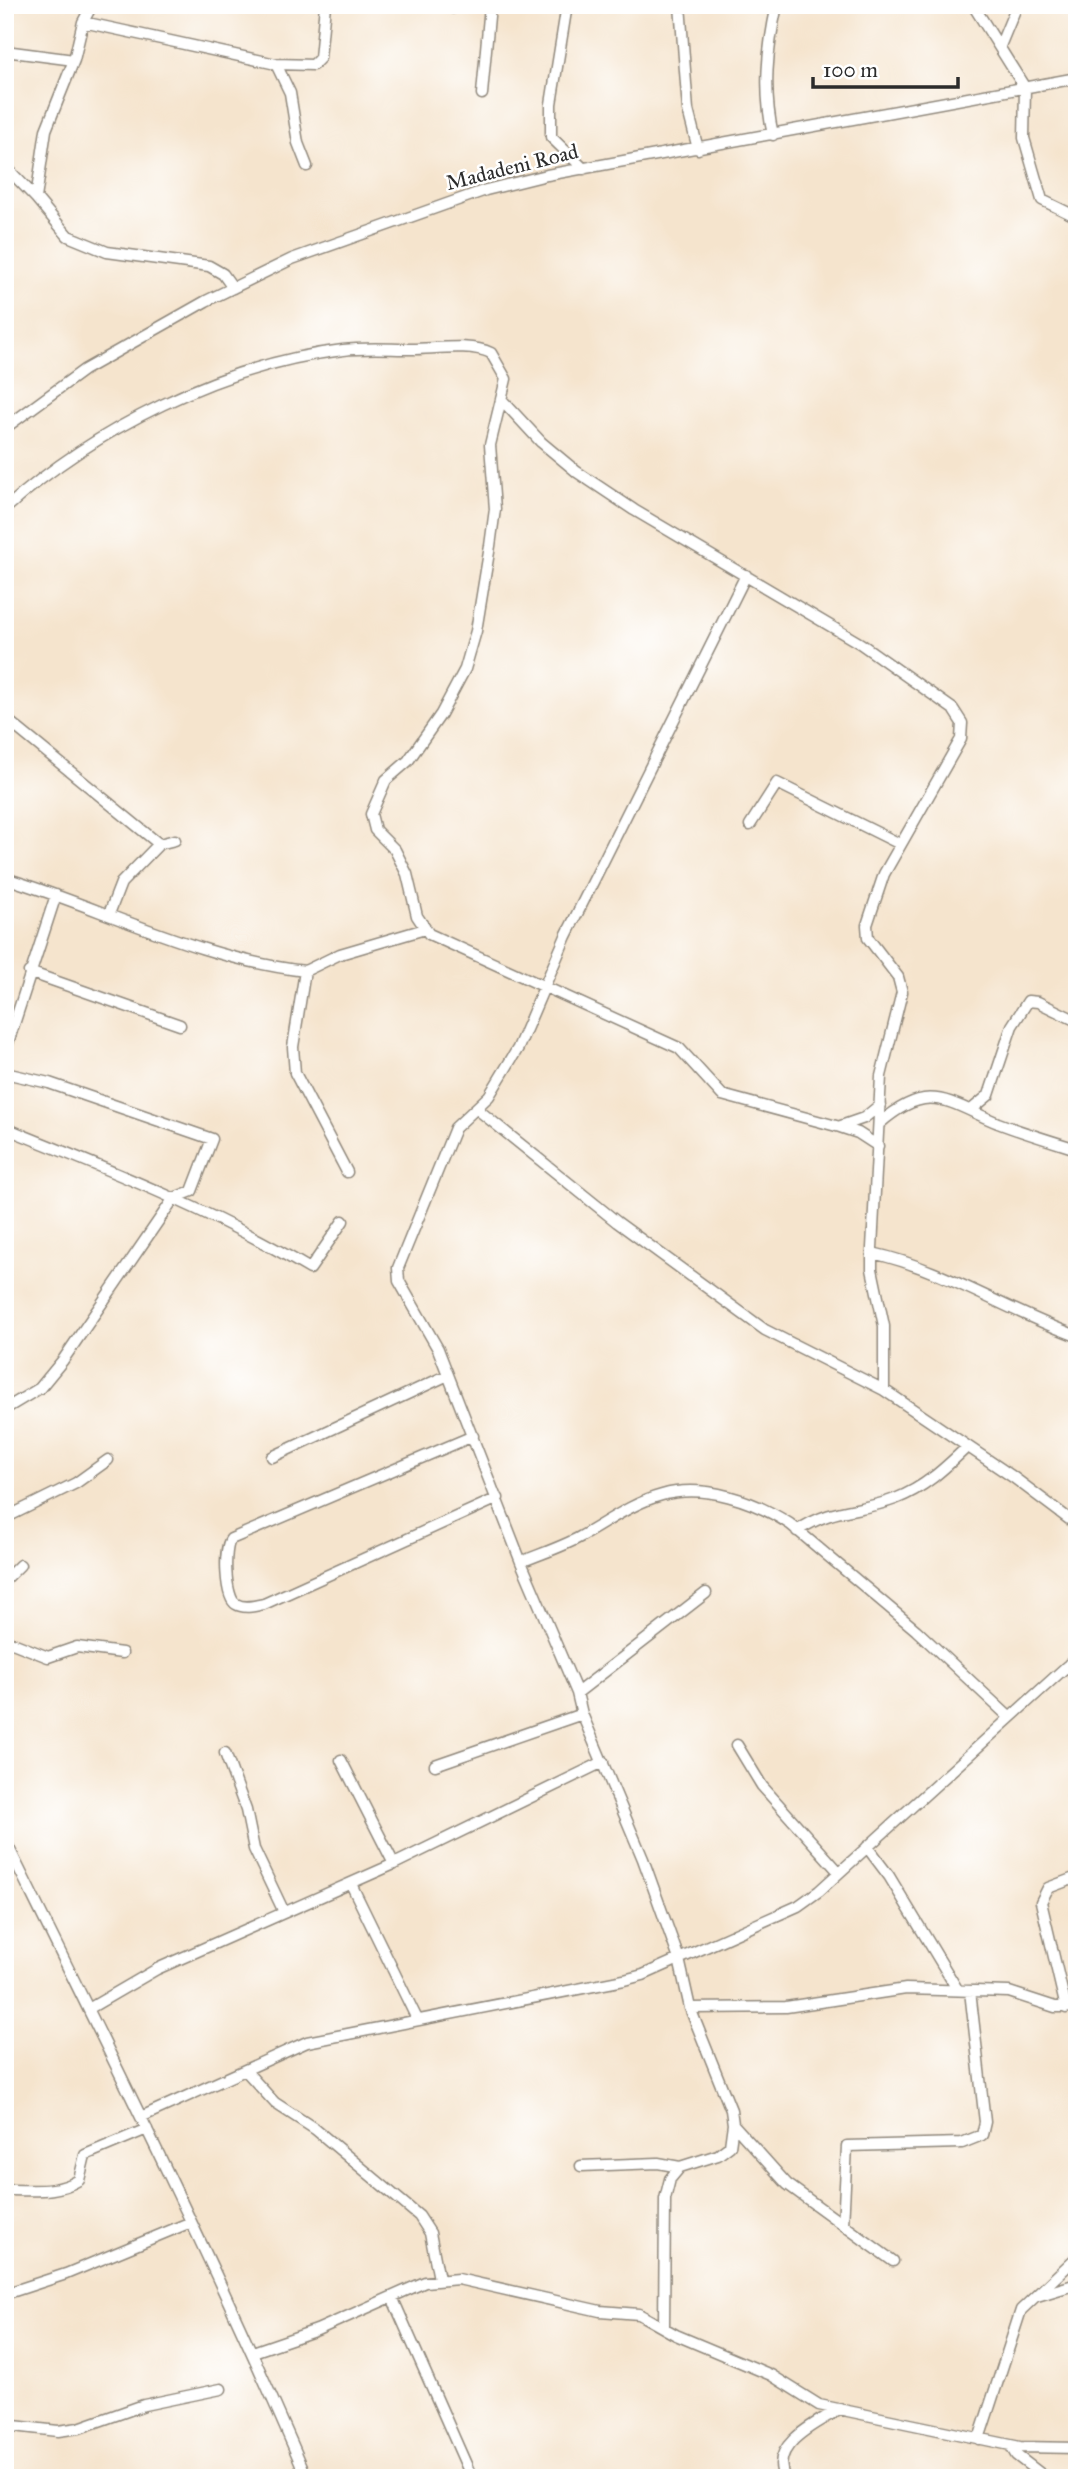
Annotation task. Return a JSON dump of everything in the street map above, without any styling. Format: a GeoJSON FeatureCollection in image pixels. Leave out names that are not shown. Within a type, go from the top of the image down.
{"type":"FeatureCollection","features":[{"type":"Feature","properties":{"kind":"street"},"geometry":{"type":"LineString","coordinates":[[36,198],[46,130],[74,60],[83,22],[92,5]]}},
{"type":"Feature","properties":{"kind":"street"},"geometry":{"type":"LineString","coordinates":[[83,22],[276,64],[307,65],[318,61],[325,5]]}},
{"type":"Feature","properties":{"kind":"street"},"geometry":{"type":"LineString","coordinates":[[482,94],[491,5]]}},
{"type":"Feature","properties":{"kind":"street"},"geometry":{"type":"LineString","coordinates":[[566,5],[551,104],[551,137],[584,169]]}},
{"type":"Feature","properties":{"kind":"street"},"geometry":{"type":"LineString","coordinates":[[680,5],[688,110],[698,149]]}},
{"type":"Feature","properties":{"kind":"street"},"geometry":{"type":"LineString","coordinates":[[773,135],[768,113],[766,75],[777,5]]}},
{"type":"Feature","properties":{"kind":"street"},"geometry":{"type":"LineString","coordinates":[[973,5],[1025,88],[1024,138],[1042,200],[1077,217]]}},
{"type":"Feature","properties":{"kind":"street"},"geometry":{"type":"LineString","coordinates":[[1000,46],[1017,5]]}},
{"type":"Feature","properties":{"kind":"street"},"geometry":{"type":"LineString","coordinates":[[5,51],[74,60]]}},
{"type":"Feature","properties":{"kind":"street"},"geometry":{"type":"LineString","coordinates":[[276,64],[290,93],[298,142],[307,166]]}},
{"type":"Feature","properties":{"kind":"street","name":"Madadeni Road"},"geometry":{"type":"LineString","coordinates":[[5,428],[84,370],[233,288],[292,259],[486,190],[584,169],[1077,78]]}},
{"type":"Feature","properties":{"kind":"street"},"geometry":{"type":"LineString","coordinates":[[5,166],[68,236],[118,255],[209,266],[223,274],[233,288]]}},
{"type":"Feature","properties":{"kind":"street"},"geometry":{"type":"LineString","coordinates":[[5,509],[50,470],[175,398],[227,376],[281,360],[344,349],[485,350],[498,360],[506,379],[494,419],[490,445],[495,509],[477,631],[465,669],[441,714],[408,761],[386,780],[371,814],[375,830],[395,850],[407,874],[417,916],[425,929],[679,1048],[722,1095],[841,1127],[858,1133],[878,1146]]}},
{"type":"Feature","properties":{"kind":"street"},"geometry":{"type":"LineString","coordinates":[[501,399],[541,442],[577,472],[634,510],[862,643],[959,717],[963,728],[961,739],[884,873],[867,925],[868,938],[898,977],[902,992],[886,1050],[880,1105],[872,1252],[883,1316],[884,1390]]}},
{"type":"Feature","properties":{"kind":"street"},"geometry":{"type":"LineString","coordinates":[[581,2166],[680,2166],[726,2151],[730,2146],[733,2124],[731,2110],[690,2008],[679,1959],[583,1714],[578,1693],[521,1562],[498,1498],[431,1335],[399,1282],[398,1268],[455,1128],[489,1096],[513,1057],[544,987],[746,575]]}},
{"type":"Feature","properties":{"kind":"street"},"geometry":{"type":"LineString","coordinates":[[5,718],[159,844]]}},
{"type":"Feature","properties":{"kind":"street"},"geometry":{"type":"LineString","coordinates":[[750,825],[777,783],[900,844]]}},
{"type":"Feature","properties":{"kind":"street"},"geometry":{"type":"LineString","coordinates":[[109,914],[121,883],[159,844],[175,840]]}},
{"type":"Feature","properties":{"kind":"street"},"geometry":{"type":"LineString","coordinates":[[5,878],[200,948],[272,967],[304,971],[340,954],[425,929]]}},
{"type":"Feature","properties":{"kind":"street"},"geometry":{"type":"LineString","coordinates":[[5,1052],[56,895]]}},
{"type":"Feature","properties":{"kind":"street"},"geometry":{"type":"LineString","coordinates":[[304,971],[293,1047],[295,1073],[346,1172]]}},
{"type":"Feature","properties":{"kind":"street"},"geometry":{"type":"LineString","coordinates":[[29,972],[180,1025]]}},
{"type":"Feature","properties":{"kind":"street"},"geometry":{"type":"LineString","coordinates":[[971,1110],[989,1095],[1012,1026],[1028,1001],[1038,1002],[1077,1021]]}},
{"type":"Feature","properties":{"kind":"street"},"geometry":{"type":"LineString","coordinates":[[5,1073],[49,1083],[212,1139],[192,1191],[174,1198],[63,1360],[40,1388],[5,1409]]}},
{"type":"Feature","properties":{"kind":"street"},"geometry":{"type":"LineString","coordinates":[[879,1124],[897,1108],[923,1098],[954,1102],[996,1122],[1077,1149]]}},
{"type":"Feature","properties":{"kind":"street"},"geometry":{"type":"LineString","coordinates":[[841,1127],[864,1118],[880,1105]]}},
{"type":"Feature","properties":{"kind":"street"},"geometry":{"type":"LineString","coordinates":[[477,1109],[617,1222],[765,1330],[884,1390],[966,1448],[1013,1477],[1077,1525]]}},
{"type":"Feature","properties":{"kind":"street"},"geometry":{"type":"LineString","coordinates":[[5,1128],[174,1198],[257,1237],[310,1269],[343,1221]]}},
{"type":"Feature","properties":{"kind":"street"},"geometry":{"type":"LineString","coordinates":[[872,1252],[905,1260],[1035,1322],[1077,1336]]}},
{"type":"Feature","properties":{"kind":"street"},"geometry":{"type":"LineString","coordinates":[[272,1457],[448,1375]]}},
{"type":"Feature","properties":{"kind":"street"},"geometry":{"type":"LineString","coordinates":[[473,1436],[231,1539],[226,1548],[232,1602],[240,1606],[264,1604],[498,1498]]}},
{"type":"Feature","properties":{"kind":"street"},"geometry":{"type":"LineString","coordinates":[[797,1531],[832,1512],[893,1500],[915,1490],[939,1474],[966,1448]]}},
{"type":"Feature","properties":{"kind":"street"},"geometry":{"type":"LineString","coordinates":[[5,1518],[76,1483],[108,1461]]}},
{"type":"Feature","properties":{"kind":"street"},"geometry":{"type":"LineString","coordinates":[[521,1562],[580,1537],[620,1513],[663,1494],[696,1492],[723,1495],[776,1515],[797,1531],[916,1630],[1008,1716]]}},
{"type":"Feature","properties":{"kind":"street"},"geometry":{"type":"LineString","coordinates":[[5,1580],[20,1565]]}},
{"type":"Feature","properties":{"kind":"street"},"geometry":{"type":"LineString","coordinates":[[578,1693],[706,1593]]}},
{"type":"Feature","properties":{"kind":"street"},"geometry":{"type":"LineString","coordinates":[[5,1640],[48,1657],[77,1647],[121,1653]]}},
{"type":"Feature","properties":{"kind":"street"},"geometry":{"type":"LineString","coordinates":[[141,2117],[307,2042],[624,1980],[799,1906],[1073,1660]]}},
{"type":"Feature","properties":{"kind":"street"},"geometry":{"type":"LineString","coordinates":[[1073,1660],[1077,1684]]}},
{"type":"Feature","properties":{"kind":"street"},"geometry":{"type":"LineString","coordinates":[[435,1765],[583,1714]]}},
{"type":"Feature","properties":{"kind":"street"},"geometry":{"type":"LineString","coordinates":[[737,1745],[762,1786],[839,1872]]}},
{"type":"Feature","properties":{"kind":"street"},"geometry":{"type":"LineString","coordinates":[[225,1753],[246,1810],[254,1849],[284,1912]]}},
{"type":"Feature","properties":{"kind":"street"},"geometry":{"type":"LineString","coordinates":[[341,1760],[394,1864]]}},
{"type":"Feature","properties":{"kind":"street"},"geometry":{"type":"LineString","coordinates":[[90,2008],[158,1969],[394,1864],[603,1762]]}},
{"type":"Feature","properties":{"kind":"street"},"geometry":{"type":"LineString","coordinates":[[5,1840],[8,1854],[90,2008],[253,2351],[307,2478]]}},
{"type":"Feature","properties":{"kind":"street"},"geometry":{"type":"LineString","coordinates":[[867,1847],[889,1876],[957,1989]]}},
{"type":"Feature","properties":{"kind":"street"},"geometry":{"type":"LineString","coordinates":[[690,2008],[786,2007],[906,1989],[1009,1992],[1071,2007],[1041,1902],[1048,1888],[1077,1877]]}},
{"type":"Feature","properties":{"kind":"street"},"geometry":{"type":"LineString","coordinates":[[351,1884],[417,2020]]}},
{"type":"Feature","properties":{"kind":"street"},"geometry":{"type":"LineString","coordinates":[[843,2225],[847,2146],[962,2143],[982,2135],[985,2122],[970,1991]]}},
{"type":"Feature","properties":{"kind":"street"},"geometry":{"type":"LineString","coordinates":[[245,2070],[275,2103],[314,2129],[419,2216],[430,2233],[439,2279]]}},
{"type":"Feature","properties":{"kind":"street"},"geometry":{"type":"LineString","coordinates":[[733,2124],[787,2184],[892,2261]]}},
{"type":"Feature","properties":{"kind":"street"},"geometry":{"type":"LineString","coordinates":[[11,2189],[58,2190],[70,2185],[79,2180],[85,2155],[147,2129]]}},
{"type":"Feature","properties":{"kind":"street"},"geometry":{"type":"LineString","coordinates":[[664,2328],[665,2199],[670,2179],[680,2166]]}},
{"type":"Feature","properties":{"kind":"street"},"geometry":{"type":"LineString","coordinates":[[5,2294],[66,2274],[191,2222]]}},
{"type":"Feature","properties":{"kind":"street"},"geometry":{"type":"LineString","coordinates":[[979,2439],[1015,2322],[1030,2299],[1077,2257]]}},
{"type":"Feature","properties":{"kind":"street"},"geometry":{"type":"LineString","coordinates":[[253,2351],[317,2330],[439,2279],[477,2281],[600,2311],[639,2314],[793,2386],[815,2403],[1010,2445],[1077,2448]]}},
{"type":"Feature","properties":{"kind":"street"},"geometry":{"type":"LineString","coordinates":[[1030,2299],[1077,2284]]}},
{"type":"Feature","properties":{"kind":"street"},"geometry":{"type":"LineString","coordinates":[[392,2297],[472,2478]]}},
{"type":"Feature","properties":{"kind":"street"},"geometry":{"type":"LineString","coordinates":[[5,2425],[58,2431],[79,2428],[144,2405],[221,2389]]}},
{"type":"Feature","properties":{"kind":"street"},"geometry":{"type":"LineString","coordinates":[[780,2475],[783,2452],[806,2429],[840,2409]]}},
{"type":"Feature","properties":{"kind":"street"},"geometry":{"type":"LineString","coordinates":[[1010,2445],[1016,2455],[1046,2478]]}}]}
